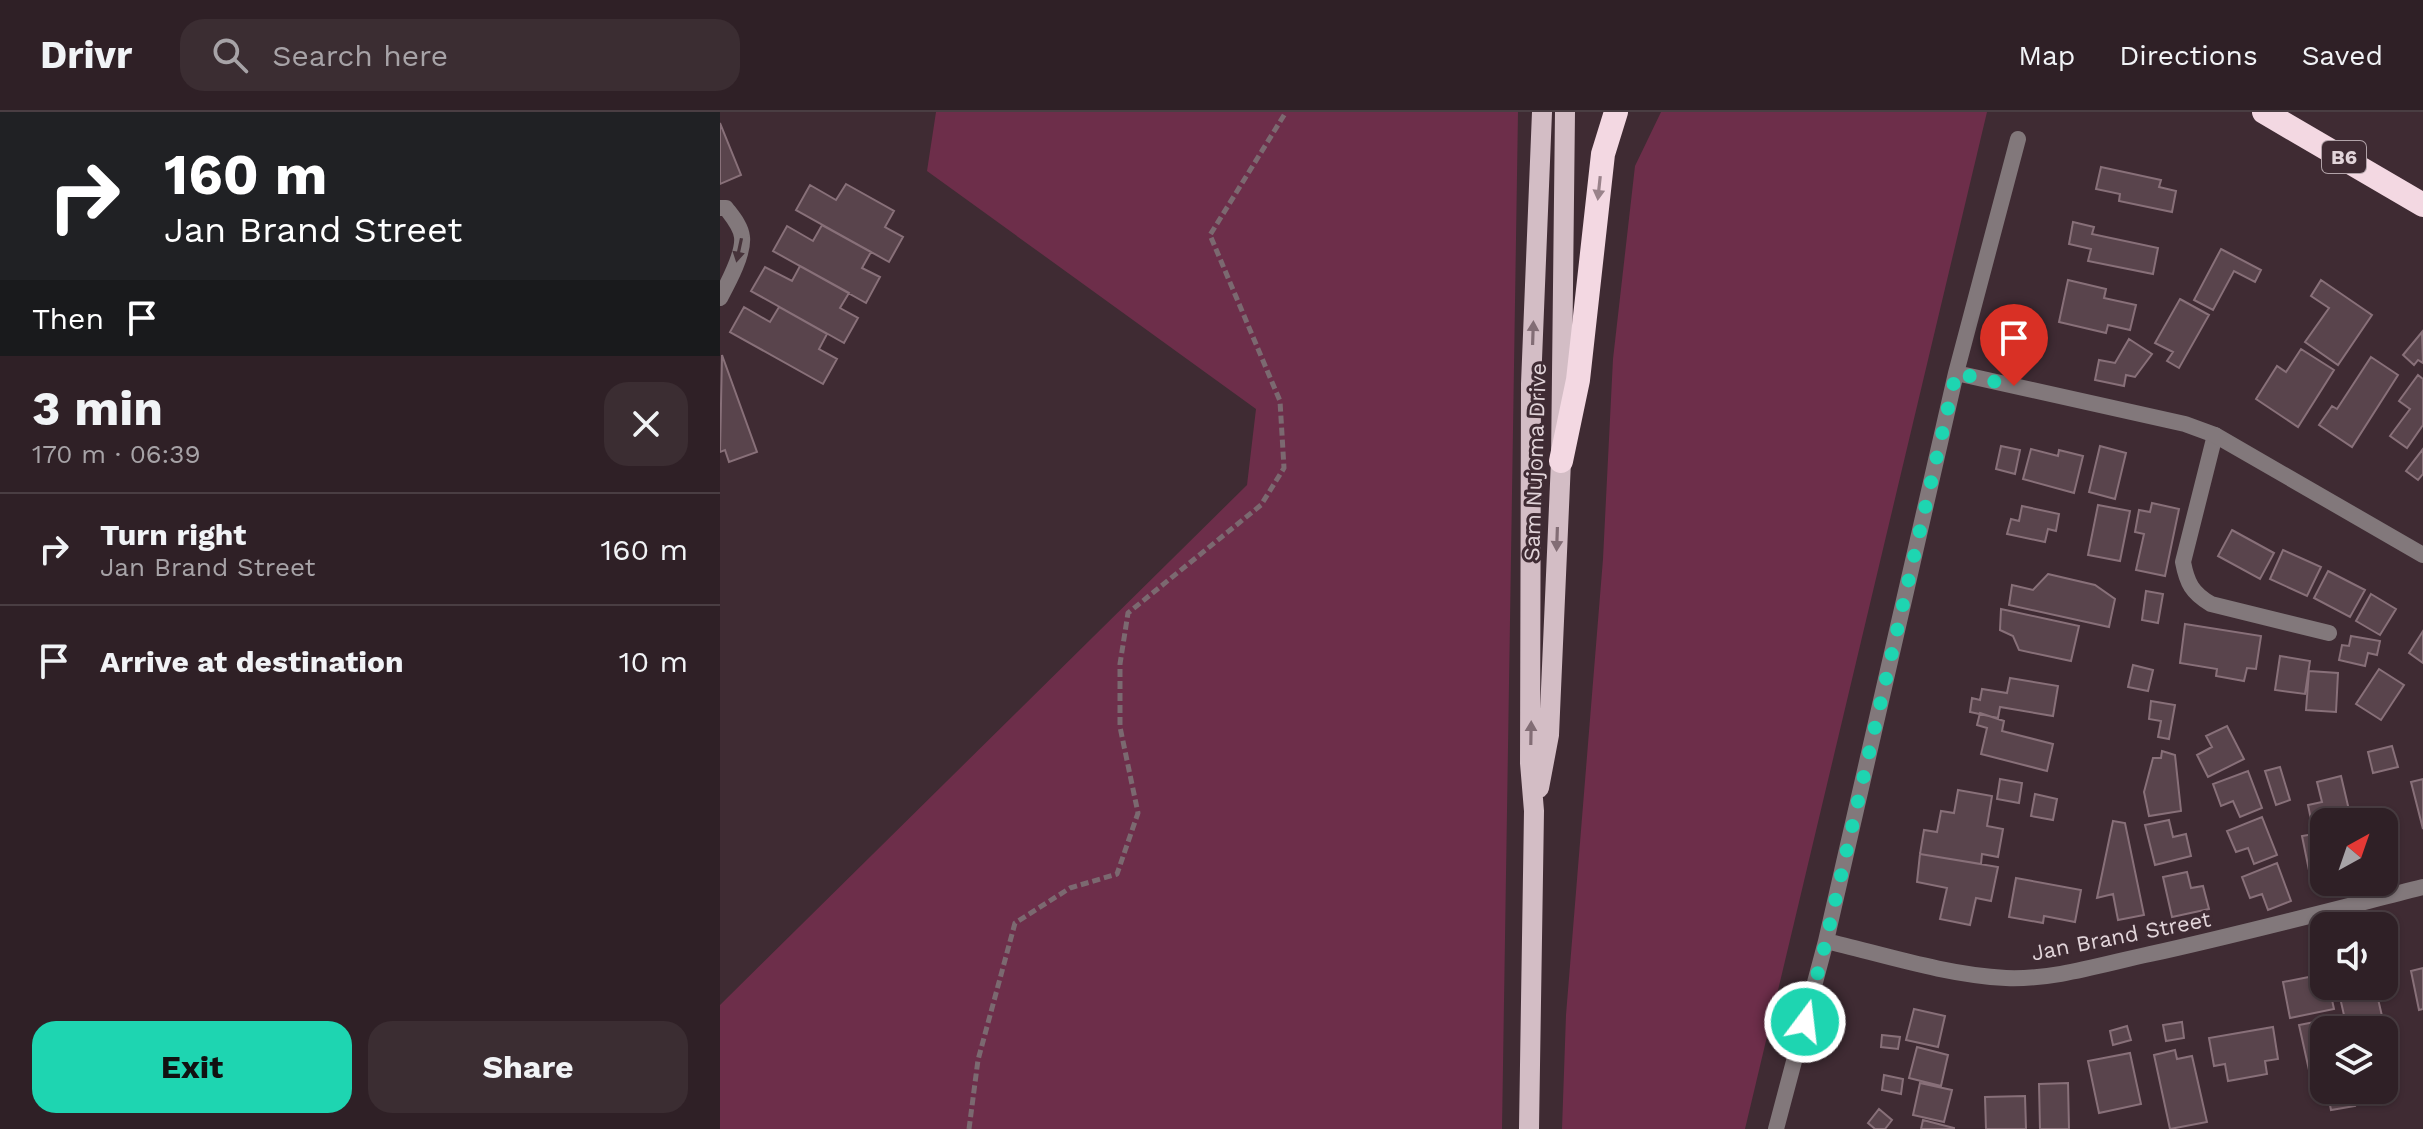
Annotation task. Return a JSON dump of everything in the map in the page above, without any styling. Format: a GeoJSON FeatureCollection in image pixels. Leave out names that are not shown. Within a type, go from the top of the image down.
{"type":"FeatureCollection","features":[{"type":"Feature","properties":{"kind":"highway"},"geometry":{"type":"LineString","coordinates":[[1561,461],[1578,380],[1603,154],[1616,112]]}},
{"type":"Feature","properties":{"kind":"highway","name":"B6"},"geometry":{"type":"LineString","coordinates":[[2264,112],[2423,205]]}},
{"type":"Feature","properties":{"kind":"main road","name":"Sam Nujoma Drive"},"geometry":{"type":"LineString","coordinates":[[1529,1129],[1534,811],[1530,763],[1531,384],[1542,112]]}},
{"type":"Feature","properties":{"kind":"main road","name":"Sam Nujoma Drive"},"geometry":{"type":"LineString","coordinates":[[1534,811],[1549,735],[1561,461],[1565,112]]}},
{"type":"Feature","properties":{"kind":"street"},"geometry":{"type":"LineString","coordinates":[[1776,1129],[1826,941],[1956,373],[2018,139]]}},
{"type":"Feature","properties":{"kind":"street"},"geometry":{"type":"LineString","coordinates":[[720,208],[726,208],[742,238],[734,271],[720,298]]}},
{"type":"Feature","properties":{"kind":"street"},"geometry":{"type":"LineString","coordinates":[[1956,373],[2185,424],[2215,435],[2423,555]]}},
{"type":"Feature","properties":{"kind":"street"},"geometry":{"type":"LineString","coordinates":[[2215,435],[2183,562],[2187,582],[2197,596],[2211,604],[2329,633]]}},
{"type":"Feature","properties":{"kind":"street","name":"Jan Brand Street"},"geometry":{"type":"LineString","coordinates":[[1826,941],[1975,975],[2035,977],[2066,973],[2239,934],[2423,887]]}},
{"type":"Feature","properties":{"kind":"path"},"geometry":{"type":"LineString","coordinates":[[969,1129],[978,1060],[1015,923],[1070,888],[1117,874],[1138,813],[1120,727],[1120,664],[1128,613],[1261,505],[1284,468],[1280,401],[1210,235],[1286,112]]}},
{"type":"Feature","properties":{"kind":"shaded area"},"geometry":{"type":"Polygon","coordinates":[[[936,112],[1518,112],[1502,1129],[720,1129],[720,1005],[1247,485],[1256,409],[927,171],[936,112]]]}},
{"type":"Feature","properties":{"kind":"shaded area"},"geometry":{"type":"Polygon","coordinates":[[[1661,112],[1987,112],[1745,1129],[1562,1129],[1566,1015],[1603,559],[1613,359],[1635,166],[1661,112]]]}},
{"type":"Feature","properties":{"kind":"building"},"geometry":{"type":"Polygon","coordinates":[[[720,123],[741,175],[720,184],[720,123]]]}},
{"type":"Feature","properties":{"kind":"building"},"geometry":{"type":"Polygon","coordinates":[[[2101,167],[2161,180],[2159,187],[2176,191],[2172,212],[2119,201],[2120,194],[2096,189],[2101,167]]]}},
{"type":"Feature","properties":{"kind":"building"},"geometry":{"type":"Polygon","coordinates":[[[846,184],[894,211],[885,227],[903,237],[889,262],[796,210],[810,185],[836,200],[846,184]]]}},
{"type":"Feature","properties":{"kind":"building"},"geometry":{"type":"Polygon","coordinates":[[[2073,222],[2094,227],[2092,234],[2158,248],[2153,274],[2088,261],[2091,249],[2069,244],[2073,222]]]}},
{"type":"Feature","properties":{"kind":"building"},"geometry":{"type":"Polygon","coordinates":[[[822,225],[871,252],[862,268],[880,277],[866,303],[773,251],[787,226],[813,241],[822,225]]]}},
{"type":"Feature","properties":{"kind":"building"},"geometry":{"type":"Polygon","coordinates":[[[2221,249],[2261,270],[2255,282],[2234,271],[2213,310],[2194,300],[2221,249]]]}},
{"type":"Feature","properties":{"kind":"building"},"geometry":{"type":"Polygon","coordinates":[[[800,266],[849,293],[840,308],[858,318],[844,343],[751,291],[765,267],[792,281],[800,266]]]}},
{"type":"Feature","properties":{"kind":"building"},"geometry":{"type":"Polygon","coordinates":[[[2068,280],[2106,289],[2104,298],[2136,305],[2130,330],[2108,325],[2106,333],[2059,322],[2068,280]]]}},
{"type":"Feature","properties":{"kind":"building"},"geometry":{"type":"Polygon","coordinates":[[[2321,280],[2372,315],[2338,365],[2305,342],[2329,308],[2311,296],[2321,280]]]}},
{"type":"Feature","properties":{"kind":"building"},"geometry":{"type":"Polygon","coordinates":[[[2180,299],[2209,315],[2179,368],[2167,361],[2173,352],[2155,343],[2180,299]]]}},
{"type":"Feature","properties":{"kind":"building"},"geometry":{"type":"Polygon","coordinates":[[[744,307],[770,322],[779,307],[827,334],[819,349],[837,359],[823,384],[730,332],[744,307]]]}},
{"type":"Feature","properties":{"kind":"building"},"geometry":{"type":"Polygon","coordinates":[[[2422,332],[2423,363],[2418,360],[2414,365],[2403,355],[2422,332]]]}},
{"type":"Feature","properties":{"kind":"building"},"geometry":{"type":"Polygon","coordinates":[[[2129,339],[2152,354],[2135,377],[2126,375],[2124,386],[2095,380],[2099,360],[2115,363],[2129,339]]]}},
{"type":"Feature","properties":{"kind":"building"},"geometry":{"type":"Polygon","coordinates":[[[2301,349],[2334,370],[2298,427],[2256,399],[2277,366],[2286,372],[2301,349]]]}},
{"type":"Feature","properties":{"kind":"building"},"geometry":{"type":"Polygon","coordinates":[[[722,355],[757,452],[729,462],[725,450],[720,452],[722,355]]]}},
{"type":"Feature","properties":{"kind":"building"},"geometry":{"type":"Polygon","coordinates":[[[2371,357],[2398,375],[2352,447],[2319,425],[2332,406],[2337,409],[2371,357]]]}},
{"type":"Feature","properties":{"kind":"building"},"geometry":{"type":"Polygon","coordinates":[[[2418,375],[2423,379],[2423,425],[2407,448],[2390,436],[2410,409],[2399,401],[2418,375]]]}},
{"type":"Feature","properties":{"kind":"building"},"geometry":{"type":"Polygon","coordinates":[[[2001,446],[2020,450],[2015,474],[1996,469],[2001,446]]]}},
{"type":"Feature","properties":{"kind":"building"},"geometry":{"type":"Polygon","coordinates":[[[2100,446],[2126,453],[2115,499],[2089,492],[2100,446]]]}},
{"type":"Feature","properties":{"kind":"building"},"geometry":{"type":"Polygon","coordinates":[[[2031,449],[2058,456],[2059,450],[2083,456],[2074,493],[2023,479],[2031,449]]]}},
{"type":"Feature","properties":{"kind":"building"},"geometry":{"type":"Polygon","coordinates":[[[2423,449],[2423,474],[2418,480],[2406,471],[2423,449]]]}},
{"type":"Feature","properties":{"kind":"building"},"geometry":{"type":"Polygon","coordinates":[[[2152,503],[2179,509],[2165,576],[2136,570],[2144,534],[2135,532],[2139,510],[2150,512],[2152,503]]]}},
{"type":"Feature","properties":{"kind":"building"},"geometry":{"type":"Polygon","coordinates":[[[2098,505],[2130,511],[2120,561],[2088,555],[2098,505]]]}},
{"type":"Feature","properties":{"kind":"building"},"geometry":{"type":"Polygon","coordinates":[[[2022,506],[2059,514],[2056,531],[2048,529],[2045,542],[2007,534],[2011,519],[2019,521],[2022,506]]]}},
{"type":"Feature","properties":{"kind":"building"},"geometry":{"type":"Polygon","coordinates":[[[2232,530],[2274,553],[2260,579],[2218,556],[2232,530]]]}},
{"type":"Feature","properties":{"kind":"building"},"geometry":{"type":"Polygon","coordinates":[[[2283,550],[2321,567],[2307,596],[2270,579],[2283,550]]]}},
{"type":"Feature","properties":{"kind":"building"},"geometry":{"type":"Polygon","coordinates":[[[2328,571],[2365,590],[2350,617],[2314,598],[2328,571]]]}},
{"type":"Feature","properties":{"kind":"building"},"geometry":{"type":"Polygon","coordinates":[[[2048,574],[2095,585],[2115,599],[2109,627],[2009,605],[2012,585],[2033,590],[2048,574]]]}},
{"type":"Feature","properties":{"kind":"building"},"geometry":{"type":"Polygon","coordinates":[[[2146,591],[2163,594],[2158,623],[2142,620],[2146,591]]]}},
{"type":"Feature","properties":{"kind":"building"},"geometry":{"type":"Polygon","coordinates":[[[2371,594],[2396,609],[2380,635],[2356,621],[2371,594]]]}},
{"type":"Feature","properties":{"kind":"building"},"geometry":{"type":"Polygon","coordinates":[[[2001,609],[2079,626],[2071,661],[2019,650],[2013,636],[2000,630],[2001,609]]]}},
{"type":"Feature","properties":{"kind":"building"},"geometry":{"type":"Polygon","coordinates":[[[2185,624],[2261,636],[2256,669],[2247,668],[2244,681],[2216,676],[2217,669],[2180,663],[2185,624]]]}},
{"type":"Feature","properties":{"kind":"building"},"geometry":{"type":"Polygon","coordinates":[[[2423,631],[2423,663],[2409,653],[2423,631]]]}},
{"type":"Feature","properties":{"kind":"building"},"geometry":{"type":"Polygon","coordinates":[[[2351,636],[2380,641],[2377,655],[2368,653],[2365,666],[2339,660],[2342,645],[2349,646],[2351,636]]]}},
{"type":"Feature","properties":{"kind":"building"},"geometry":{"type":"Polygon","coordinates":[[[2280,656],[2310,661],[2305,694],[2275,690],[2280,656]]]}},
{"type":"Feature","properties":{"kind":"building"},"geometry":{"type":"Polygon","coordinates":[[[2133,665],[2153,670],[2148,691],[2128,687],[2133,665]]]}},
{"type":"Feature","properties":{"kind":"building"},"geometry":{"type":"Polygon","coordinates":[[[2379,669],[2404,685],[2381,720],[2356,704],[2379,669]]]}},
{"type":"Feature","properties":{"kind":"building"},"geometry":{"type":"Polygon","coordinates":[[[2309,671],[2338,673],[2336,712],[2306,710],[2309,671]]]}},
{"type":"Feature","properties":{"kind":"building"},"geometry":{"type":"Polygon","coordinates":[[[2010,678],[2058,686],[2053,716],[2000,707],[1998,718],[1970,712],[1972,698],[1980,700],[1982,689],[2007,693],[2010,678]]]}},
{"type":"Feature","properties":{"kind":"building"},"geometry":{"type":"Polygon","coordinates":[[[2151,701],[2175,705],[2169,739],[2158,737],[2161,721],[2149,719],[2151,701]]]}},
{"type":"Feature","properties":{"kind":"building"},"geometry":{"type":"Polygon","coordinates":[[[1980,713],[2004,721],[2002,731],[2053,744],[2047,771],[1981,754],[1987,728],[1977,725],[1980,713]]]}},
{"type":"Feature","properties":{"kind":"building"},"geometry":{"type":"Polygon","coordinates":[[[2227,726],[2244,759],[2208,777],[2197,755],[2212,747],[2206,736],[2227,726]]]}},
{"type":"Feature","properties":{"kind":"building"},"geometry":{"type":"Polygon","coordinates":[[[2392,746],[2398,767],[2373,773],[2368,752],[2392,746]]]}},
{"type":"Feature","properties":{"kind":"building"},"geometry":{"type":"Polygon","coordinates":[[[2162,751],[2175,755],[2181,811],[2149,816],[2144,792],[2153,758],[2161,758],[2162,751]]]}},
{"type":"Feature","properties":{"kind":"building"},"geometry":{"type":"Polygon","coordinates":[[[2280,767],[2290,800],[2276,805],[2265,771],[2280,767]]]}},
{"type":"Feature","properties":{"kind":"building"},"geometry":{"type":"Polygon","coordinates":[[[2248,771],[2262,808],[2240,817],[2233,801],[2221,806],[2213,784],[2248,771]]]}},
{"type":"Feature","properties":{"kind":"building"},"geometry":{"type":"Polygon","coordinates":[[[2341,776],[2349,808],[2310,808],[2310,815],[2308,805],[2322,802],[2317,782],[2341,776]]]}},
{"type":"Feature","properties":{"kind":"building"},"geometry":{"type":"Polygon","coordinates":[[[2000,779],[2022,783],[2019,803],[1997,799],[2000,779]]]}},
{"type":"Feature","properties":{"kind":"building"},"geometry":{"type":"Polygon","coordinates":[[[2423,779],[2423,829],[2411,782],[2423,779]]]}},
{"type":"Feature","properties":{"kind":"building"},"geometry":{"type":"Polygon","coordinates":[[[1958,790],[1992,796],[1987,826],[2003,829],[1998,857],[1982,854],[1981,864],[1920,854],[1924,830],[1937,832],[1941,811],[1954,813],[1958,790]]]}},
{"type":"Feature","properties":{"kind":"building"},"geometry":{"type":"Polygon","coordinates":[[[2035,794],[2057,799],[2053,820],[2031,816],[2035,794]]]}},
{"type":"Feature","properties":{"kind":"building"},"geometry":{"type":"Polygon","coordinates":[[[2262,817],[2277,855],[2254,864],[2248,848],[2236,852],[2227,831],[2262,817]]]}},
{"type":"Feature","properties":{"kind":"building"},"geometry":{"type":"Polygon","coordinates":[[[2169,820],[2173,837],[2186,834],[2191,856],[2155,865],[2145,825],[2169,820]]]}},
{"type":"Feature","properties":{"kind":"building"},"geometry":{"type":"Polygon","coordinates":[[[2113,821],[2125,823],[2144,915],[2118,920],[2113,894],[2097,898],[2113,821]]]}},
{"type":"Feature","properties":{"kind":"building"},"geometry":{"type":"Polygon","coordinates":[[[2310,835],[2310,875],[2302,836],[2310,835]]]}},
{"type":"Feature","properties":{"kind":"building"},"geometry":{"type":"Polygon","coordinates":[[[1920,854],[1998,867],[1991,901],[1976,898],[1970,925],[1940,919],[1947,888],[1917,882],[1920,854]]]}},
{"type":"Feature","properties":{"kind":"building"},"geometry":{"type":"Polygon","coordinates":[[[2277,863],[2291,901],[2268,910],[2262,894],[2250,898],[2242,877],[2277,863]]]}},
{"type":"Feature","properties":{"kind":"building"},"geometry":{"type":"Polygon","coordinates":[[[2187,872],[2191,888],[2203,886],[2209,909],[2172,917],[2163,877],[2187,872]]]}},
{"type":"Feature","properties":{"kind":"building"},"geometry":{"type":"Polygon","coordinates":[[[2016,878],[2081,890],[2075,922],[2044,916],[2043,923],[2009,917],[2016,878]]]}},
{"type":"Feature","properties":{"kind":"building"},"geometry":{"type":"Polygon","coordinates":[[[2423,968],[2423,1009],[2419,1010],[2411,971],[2423,968]]]}},
{"type":"Feature","properties":{"kind":"building"},"geometry":{"type":"Polygon","coordinates":[[[2310,977],[2310,1000],[2332,1000],[2334,1009],[2290,1018],[2283,982],[2310,977]]]}},
{"type":"Feature","properties":{"kind":"building"},"geometry":{"type":"Polygon","coordinates":[[[2341,1000],[2378,1000],[2382,1016],[2344,1016],[2341,1000]]]}},
{"type":"Feature","properties":{"kind":"building"},"geometry":{"type":"Polygon","coordinates":[[[1914,1009],[1945,1016],[1938,1047],[1906,1040],[1914,1009]]]}},
{"type":"Feature","properties":{"kind":"building"},"geometry":{"type":"Polygon","coordinates":[[[2182,1022],[2184,1038],[2166,1041],[2163,1025],[2182,1022]]]}},
{"type":"Feature","properties":{"kind":"building"},"geometry":{"type":"Polygon","coordinates":[[[2310,1023],[2310,1070],[2309,1070],[2299,1025],[2310,1023]]]}},
{"type":"Feature","properties":{"kind":"building"},"geometry":{"type":"Polygon","coordinates":[[[2127,1026],[2131,1040],[2113,1045],[2110,1031],[2127,1026]]]}},
{"type":"Feature","properties":{"kind":"building"},"geometry":{"type":"Polygon","coordinates":[[[2273,1027],[2278,1059],[2265,1061],[2267,1074],[2228,1081],[2225,1064],[2214,1066],[2209,1038],[2273,1027]]]}},
{"type":"Feature","properties":{"kind":"building"},"geometry":{"type":"Polygon","coordinates":[[[1882,1035],[1900,1037],[1898,1049],[1881,1047],[1882,1035]]]}},
{"type":"Feature","properties":{"kind":"building"},"geometry":{"type":"Polygon","coordinates":[[[1917,1047],[1948,1055],[1941,1086],[1909,1078],[1917,1047]]]}},
{"type":"Feature","properties":{"kind":"building"},"geometry":{"type":"Polygon","coordinates":[[[2175,1050],[2177,1059],[2192,1056],[2207,1122],[2170,1129],[2154,1055],[2175,1050]]]}},
{"type":"Feature","properties":{"kind":"building"},"geometry":{"type":"Polygon","coordinates":[[[2130,1053],[2141,1104],[2099,1113],[2088,1061],[2130,1053]]]}},
{"type":"Feature","properties":{"kind":"building"},"geometry":{"type":"Polygon","coordinates":[[[1884,1075],[1903,1079],[1901,1094],[1882,1090],[1884,1075]]]}},
{"type":"Feature","properties":{"kind":"building"},"geometry":{"type":"Polygon","coordinates":[[[1920,1083],[1952,1090],[1944,1122],[1913,1115],[1920,1083]]]}},
{"type":"Feature","properties":{"kind":"building"},"geometry":{"type":"Polygon","coordinates":[[[2068,1083],[2069,1129],[2040,1129],[2039,1084],[2068,1083]]]}},
{"type":"Feature","properties":{"kind":"building"},"geometry":{"type":"Polygon","coordinates":[[[2025,1096],[2026,1129],[1986,1129],[1985,1097],[2025,1096]]]}},
{"type":"Feature","properties":{"kind":"building"},"geometry":{"type":"Polygon","coordinates":[[[2330,1104],[2355,1104],[2355,1106],[2331,1110],[2330,1104]]]}},
{"type":"Feature","properties":{"kind":"building"},"geometry":{"type":"Polygon","coordinates":[[[1879,1109],[1892,1120],[1885,1129],[1875,1129],[1868,1123],[1879,1109]]]}},
{"type":"Feature","properties":{"kind":"building"},"geometry":{"type":"Polygon","coordinates":[[[1923,1120],[1954,1128],[1954,1129],[1921,1129],[1923,1120]]]}},
{"type":"Feature","properties":{"kind":"route"},"geometry":{"type":"LineString","coordinates":[[1805,1022],[1956,373],[2014,386]]}}]}
